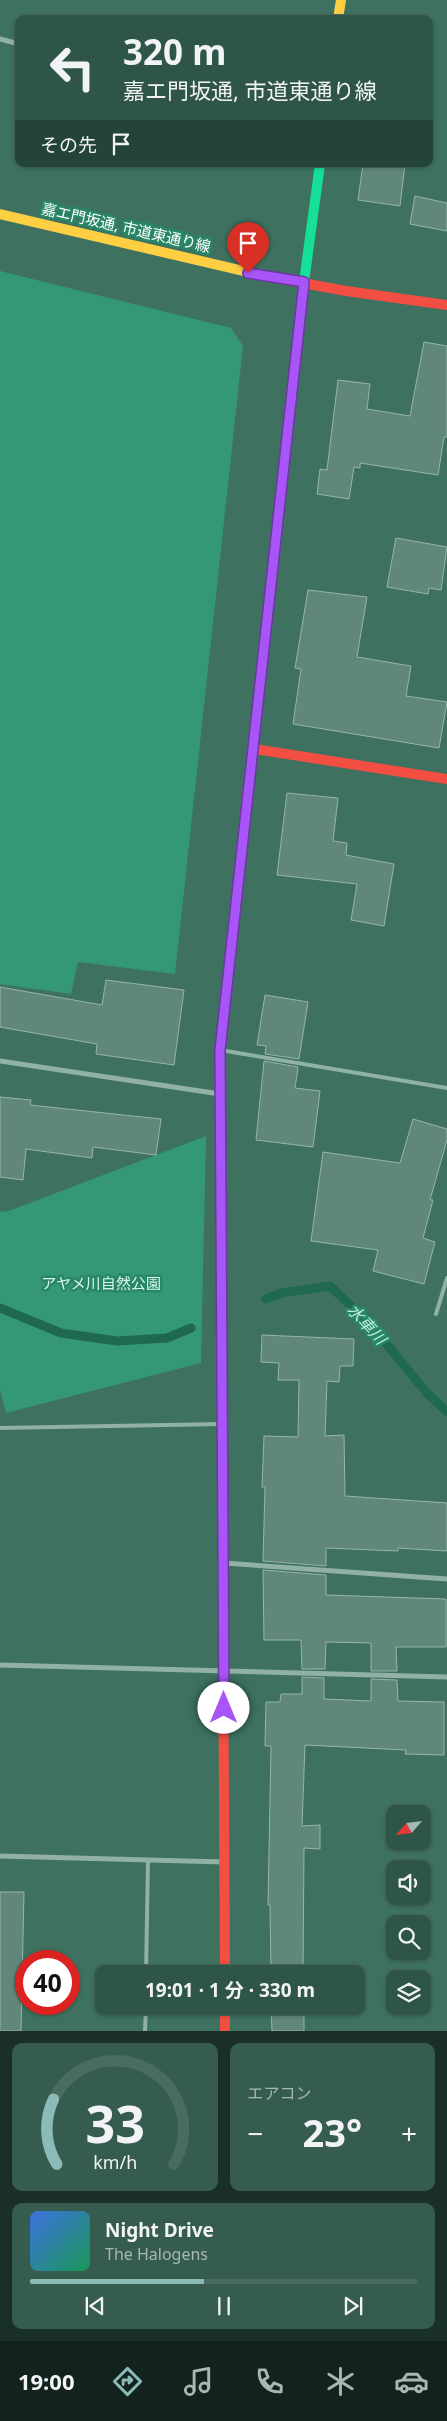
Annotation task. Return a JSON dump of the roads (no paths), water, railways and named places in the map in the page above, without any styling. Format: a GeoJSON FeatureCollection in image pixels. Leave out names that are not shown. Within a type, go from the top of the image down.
{"type":"FeatureCollection","features":[{"type":"Feature","properties":{"kind":"street"},"geometry":{"type":"LineString","coordinates":[[339,15],[341,0]]}},
{"type":"Feature","properties":{"kind":"street"},"geometry":{"type":"LineString","coordinates":[[0,40],[15,43]]}},
{"type":"Feature","properties":{"kind":"street"},"geometry":{"type":"LineString","coordinates":[[225,1965],[220,1050],[304,282],[320,167]]}},
{"type":"Feature","properties":{"kind":"street","name":"嘉エ門坂通, 市道東通り線"},"geometry":{"type":"LineString","coordinates":[[0,214],[248,273],[346,291],[447,305]]}},
{"type":"Feature","properties":{"kind":"street"},"geometry":{"type":"LineString","coordinates":[[254,749],[447,779]]}},
{"type":"Feature","properties":{"kind":"street"},"geometry":{"type":"LineString","coordinates":[[0,1061],[220,1094]]}},
{"type":"Feature","properties":{"kind":"street"},"geometry":{"type":"LineString","coordinates":[[224,1564],[447,1579]]}},
{"type":"Feature","properties":{"kind":"street"},"geometry":{"type":"LineString","coordinates":[[0,1665],[447,1676]]}},
{"type":"Feature","properties":{"kind":"street"},"geometry":{"type":"LineString","coordinates":[[0,1856],[225,1862]]}},
{"type":"Feature","properties":{"kind":"street"},"geometry":{"type":"LineString","coordinates":[[225,2015],[225,2031]]}},
{"type":"Feature","properties":{"kind":"lane"},"geometry":{"type":"LineString","coordinates":[[220,1050],[447,1088]]}},
{"type":"Feature","properties":{"kind":"lane"},"geometry":{"type":"LineString","coordinates":[[436,1314],[447,1278]]}},
{"type":"Feature","properties":{"kind":"lane"},"geometry":{"type":"LineString","coordinates":[[0,1428],[223,1424]]}},
{"type":"Feature","properties":{"kind":"lane"},"geometry":{"type":"LineString","coordinates":[[146,1965],[148,1860]]}},
{"type":"Feature","properties":{"kind":"lane"},"geometry":{"type":"LineString","coordinates":[[145,2031],[146,2015]]}},
{"type":"Feature","properties":{"kind":"waterway","name":"水車川"},"geometry":{"type":"LineString","coordinates":[[266,1299],[281,1293],[330,1286],[371,1325],[426,1392],[447,1412]]}},
{"type":"Feature","properties":{"kind":"waterway","name":"水車川"},"geometry":{"type":"LineString","coordinates":[[0,1308],[61,1333],[117,1341],[167,1338],[191,1328]]}},
{"type":"Feature","properties":{"kind":"park label","name":"アヤメ川自然公園"},"geometry":{"type":"Point","coordinates":[101,1284]}}]}
